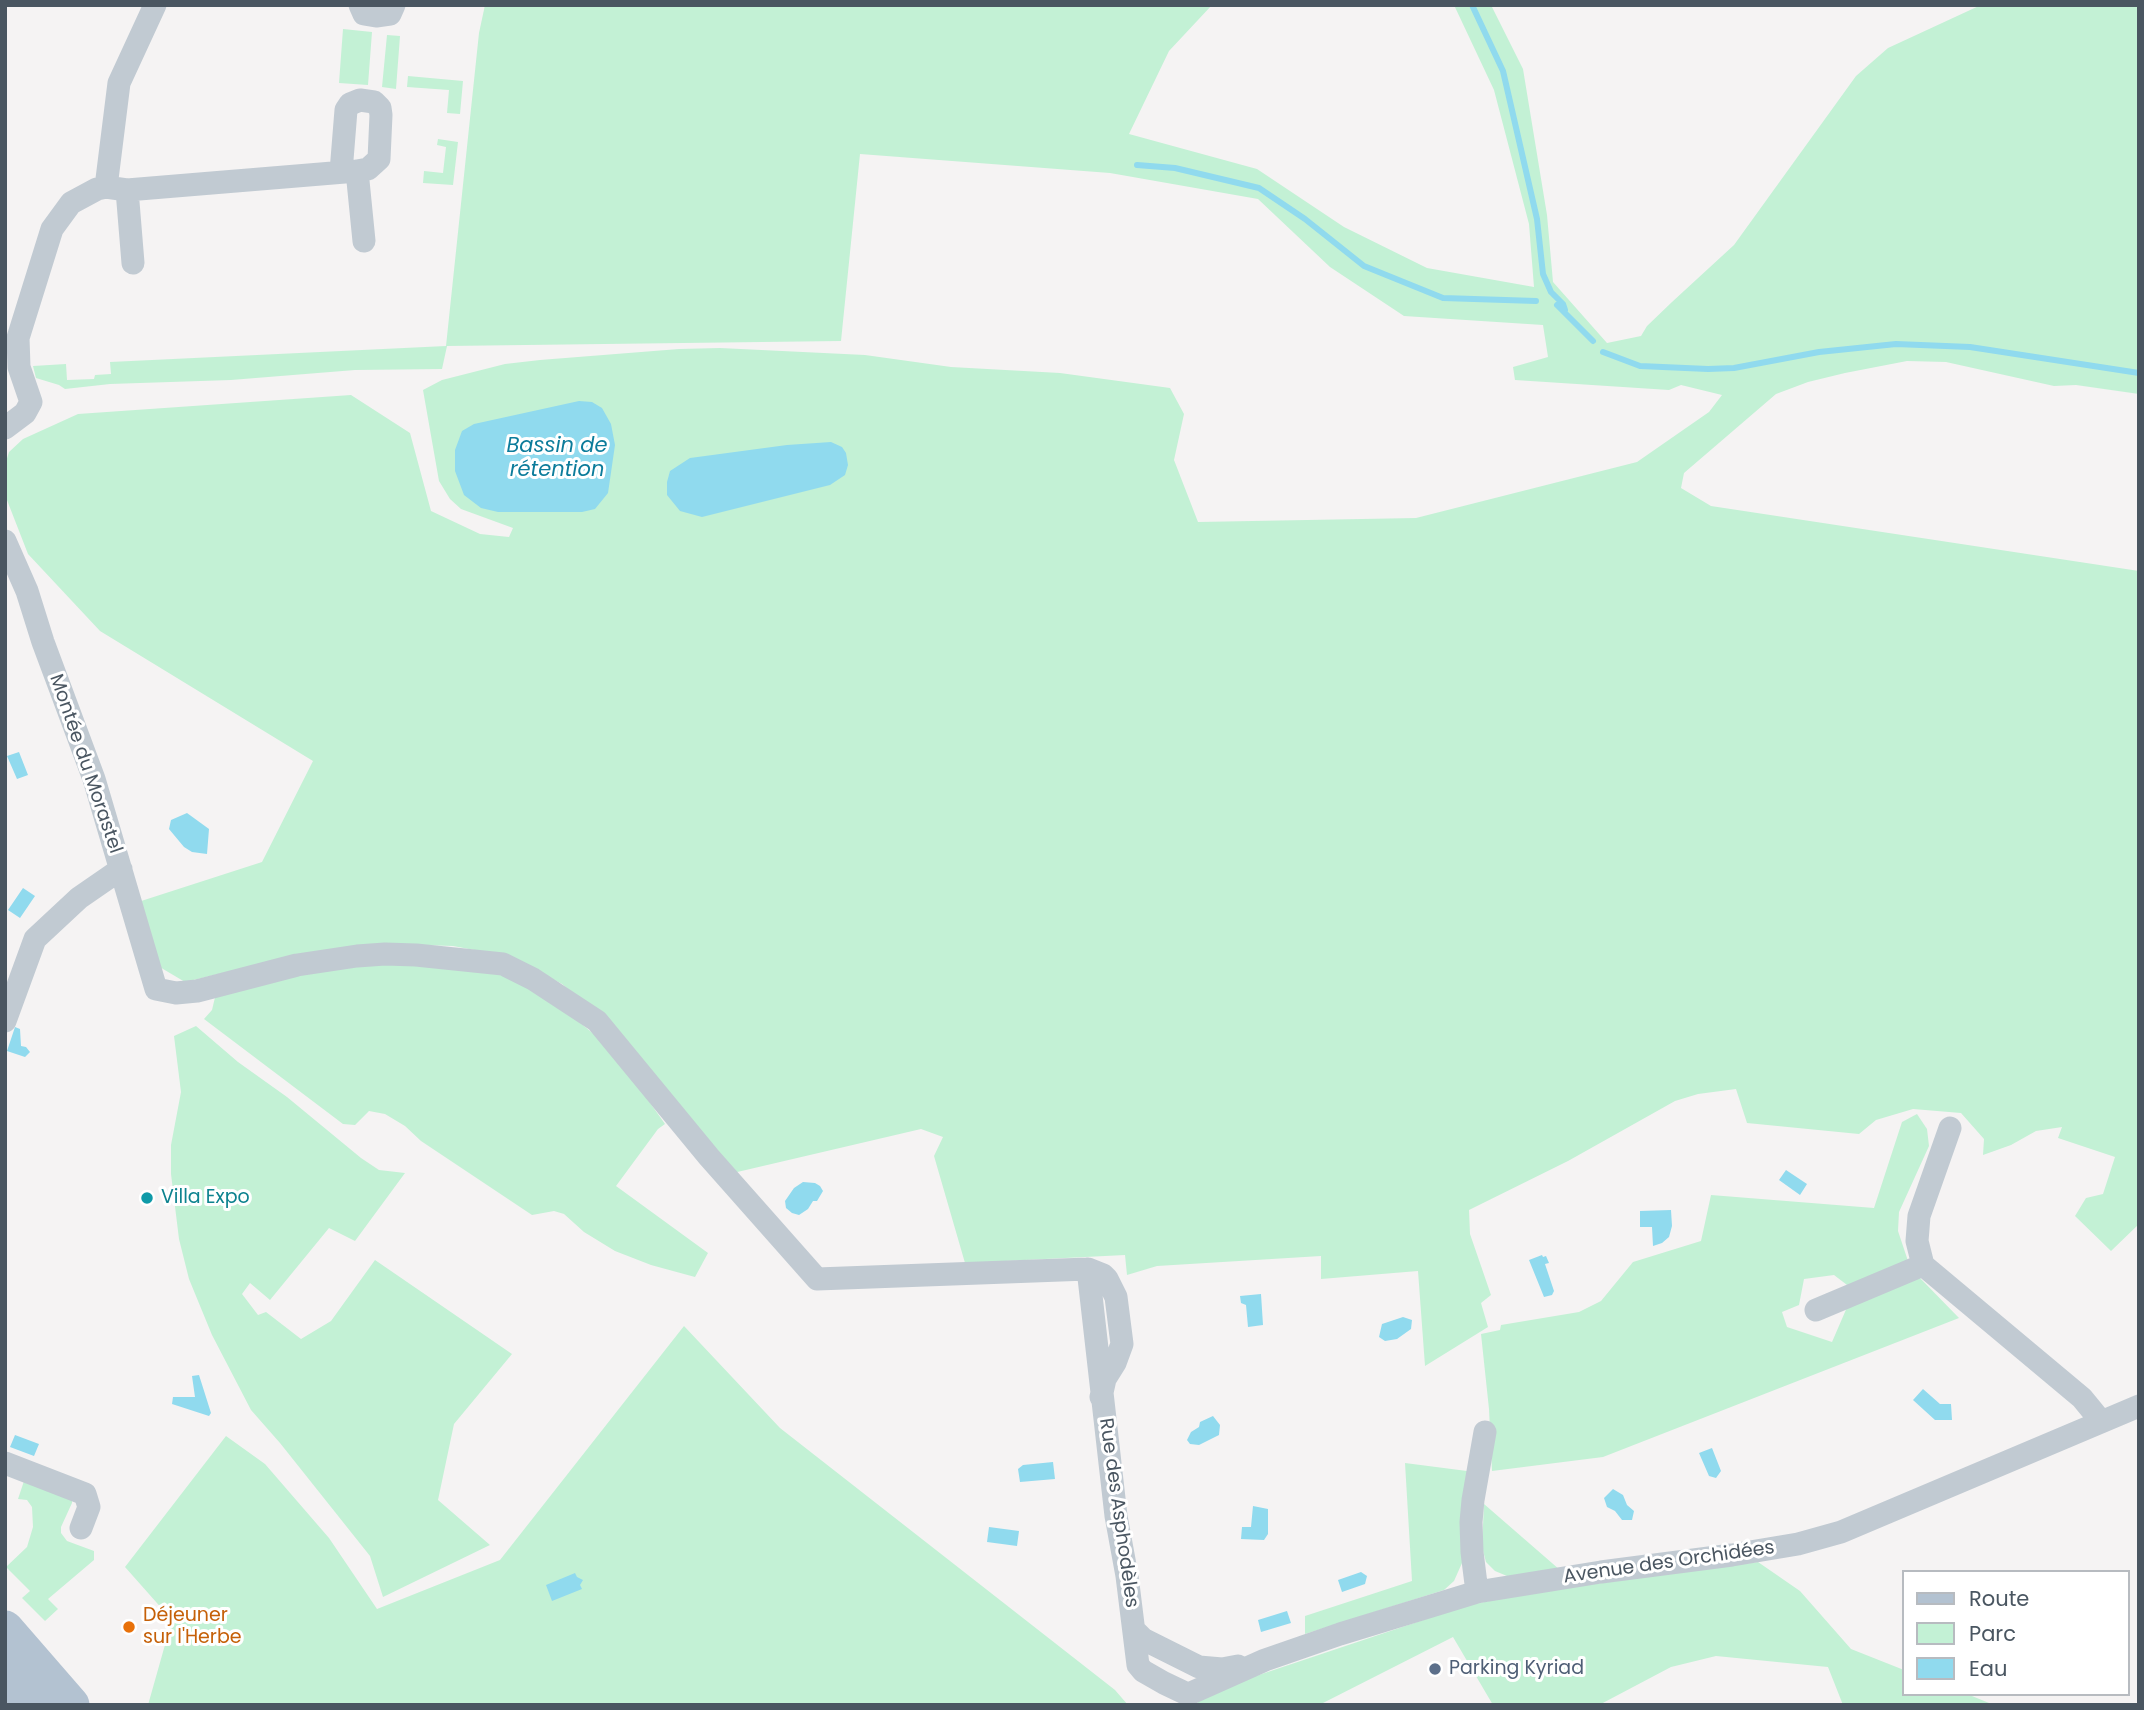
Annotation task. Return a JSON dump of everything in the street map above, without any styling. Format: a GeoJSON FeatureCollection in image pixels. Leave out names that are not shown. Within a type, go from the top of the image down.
{"type":"FeatureCollection","features":[{"type":"Feature","properties":{"kind":"main road"},"geometry":{"type":"LineString","coordinates":[[5,1629],[71,1705]]}},
{"type":"Feature","properties":{"kind":"main road"},"geometry":{"type":"LineString","coordinates":[[5,1673],[33,1705]]}},
{"type":"Feature","properties":{"kind":"street"},"geometry":{"type":"LineString","coordinates":[[133,263],[116,188],[119,83],[155,5]]}},
{"type":"Feature","properties":{"kind":"street"},"geometry":{"type":"LineString","coordinates":[[360,5],[364,14],[376,16],[388,15],[394,5]]}},
{"type":"Feature","properties":{"kind":"street"},"geometry":{"type":"LineString","coordinates":[[5,428],[25,413],[32,402],[19,367],[18,338],[52,229],[71,203],[91,191],[349,171],[365,241]]}},
{"type":"Feature","properties":{"kind":"street","name":"Montée du Morastel"},"geometry":{"type":"LineString","coordinates":[[5,541],[27,591],[94,779],[156,989],[177,993],[197,991],[296,965],[356,956],[416,955],[503,964],[544,985],[597,1021],[709,1157],[817,1279],[1088,1269]]}},
{"type":"Feature","properties":{"kind":"street"},"geometry":{"type":"LineString","coordinates":[[5,1021],[35,939],[79,898],[121,869]]}},
{"type":"Feature","properties":{"kind":"street"},"geometry":{"type":"LineString","coordinates":[[1950,1128],[1917,1227],[1917,1241],[1923,1265],[2082,1398],[2101,1420]]}},
{"type":"Feature","properties":{"kind":"street"},"geometry":{"type":"LineString","coordinates":[[1816,1310],[1923,1265]]}},
{"type":"Feature","properties":{"kind":"street","name":"Rue des Asphodèles"},"geometry":{"type":"LineString","coordinates":[[1088,1269],[1116,1516],[1127,1576],[1138,1665],[1164,1684],[1191,1693]]}},
{"type":"Feature","properties":{"kind":"street","name":"Avenue des Orchidées"},"geometry":{"type":"LineString","coordinates":[[1191,1693],[1265,1660],[1477,1592],[1798,1544],[1842,1532],[2139,1406]]}},
{"type":"Feature","properties":{"kind":"street"},"geometry":{"type":"LineString","coordinates":[[1477,1592],[1471,1522],[1485,1432]]}},
{"type":"Feature","properties":{"kind":"street"},"geometry":{"type":"LineString","coordinates":[[5,1463],[85,1494],[89,1507],[81,1528]]}},
{"type":"Feature","properties":{"kind":"street","name":"Rue des Asphodèles"},"geometry":{"type":"LineString","coordinates":[[1134,1630],[1143,1639],[1208,1670],[1265,1660]]}},
{"type":"Feature","properties":{"kind":"green space"},"geometry":{"type":"Polygon","coordinates":[[[485,5],[1212,5],[1169,51],[1129,134],[1257,169],[1344,227],[1427,268],[1534,287],[1529,224],[1494,90],[1454,5],[1491,5],[1523,69],[1547,215],[1553,282],[1607,343],[1641,336],[1647,326],[1734,245],[1856,76],[1888,48],[1981,5],[2139,5],[2139,394],[2076,385],[2054,386],[1946,362],[1907,361],[1845,373],[1808,382],[1776,394],[1684,473],[1681,488],[1711,506],[2139,571],[2139,1224],[2111,1251],[2075,1216],[2086,1198],[2103,1194],[2115,1157],[2058,1138],[2062,1127],[2036,1131],[2011,1145],[1983,1155],[1984,1139],[1961,1113],[1913,1109],[1876,1120],[1859,1134],[1747,1123],[1736,1089],[1698,1094],[1675,1101],[1568,1161],[1469,1210],[1470,1234],[1491,1295],[1481,1303],[1488,1327],[1425,1366],[1418,1271],[1321,1279],[1321,1256],[1157,1266],[1127,1275],[1125,1255],[965,1263],[934,1156],[943,1137],[921,1129],[733,1173],[609,1023],[562,984],[512,957],[453,946],[392,944],[294,956],[185,982],[158,966],[135,903],[262,862],[313,761],[100,631],[28,554],[5,495],[5,465],[9,452],[23,439],[78,414],[351,395],[410,433],[431,511],[480,534],[509,537],[513,528],[461,509],[450,499],[439,481],[423,390],[442,380],[505,364],[720,348],[865,355],[951,367],[1060,373],[1170,388],[1184,414],[1174,460],[1198,522],[1416,518],[1637,462],[1709,412],[1722,395],[1681,385],[1669,390],[1515,380],[1513,367],[1548,357],[1543,325],[1404,316],[1330,267],[1258,199],[1110,173],[860,154],[841,341],[447,346],[442,369],[355,370],[65,389],[36,378],[33,366],[66,364],[67,380],[94,379],[95,375],[111,374],[110,362],[446,346],[479,33],[485,5]]]}},
{"type":"Feature","properties":{"kind":"green space"},"geometry":{"type":"Polygon","coordinates":[[[343,29],[372,32],[368,85],[339,83],[343,29]]]}},
{"type":"Feature","properties":{"kind":"green space"},"geometry":{"type":"Polygon","coordinates":[[[387,35],[400,36],[396,89],[382,87],[387,35]]]}},
{"type":"Feature","properties":{"kind":"green space"},"geometry":{"type":"Polygon","coordinates":[[[408,76],[463,81],[460,114],[447,113],[449,90],[407,87],[408,76]]]}},
{"type":"Feature","properties":{"kind":"green space"},"geometry":{"type":"Polygon","coordinates":[[[438,139],[458,142],[453,185],[423,183],[424,171],[443,173],[446,147],[437,145],[438,139]]]}},
{"type":"Feature","properties":{"kind":"green space"},"geometry":{"type":"Polygon","coordinates":[[[387,961],[498,972],[535,986],[595,1035],[629,1073],[665,1124],[658,1129],[616,1186],[708,1253],[695,1277],[651,1265],[615,1251],[584,1232],[564,1214],[554,1211],[532,1215],[385,1114],[369,1111],[355,1125],[343,1124],[204,1019],[212,1010],[217,989],[387,961]]]}},
{"type":"Feature","properties":{"kind":"green space"},"geometry":{"type":"Polygon","coordinates":[[[196,1026],[361,1158],[379,1170],[405,1173],[355,1241],[329,1228],[270,1300],[250,1283],[242,1294],[258,1315],[266,1312],[301,1339],[331,1321],[375,1260],[512,1354],[454,1424],[438,1500],[490,1545],[383,1597],[370,1556],[251,1410],[212,1335],[189,1279],[179,1239],[171,1174],[171,1145],[181,1092],[174,1036],[196,1026]]]}},
{"type":"Feature","properties":{"kind":"green space"},"geometry":{"type":"Polygon","coordinates":[[[1917,1114],[1927,1129],[1929,1146],[1899,1212],[1898,1231],[1909,1264],[1851,1288],[1834,1275],[1804,1279],[1799,1305],[1782,1312],[1787,1327],[1832,1342],[1848,1305],[1920,1278],[1959,1318],[1603,1457],[1492,1471],[1481,1334],[1500,1330],[1501,1325],[1579,1312],[1601,1301],[1633,1262],[1701,1241],[1711,1195],[1874,1208],[1902,1122],[1917,1114]]]}},
{"type":"Feature","properties":{"kind":"green space"},"geometry":{"type":"Polygon","coordinates":[[[684,1326],[780,1428],[1115,1690],[1128,1705],[148,1705],[172,1620],[125,1567],[226,1436],[265,1464],[329,1538],[377,1609],[500,1560],[684,1326]]]}},
{"type":"Feature","properties":{"kind":"green space"},"geometry":{"type":"Polygon","coordinates":[[[1405,1463],[1467,1471],[1462,1563],[1454,1581],[1444,1590],[1305,1634],[1305,1616],[1412,1581],[1405,1463]]]}},
{"type":"Feature","properties":{"kind":"green space"},"geometry":{"type":"Polygon","coordinates":[[[25,1478],[72,1498],[61,1533],[67,1541],[94,1551],[94,1560],[48,1599],[58,1609],[45,1621],[22,1598],[30,1591],[6,1567],[27,1547],[33,1527],[32,1507],[27,1500],[18,1499],[25,1478]]]}},
{"type":"Feature","properties":{"kind":"green space"},"geometry":{"type":"Polygon","coordinates":[[[1484,1504],[1560,1570],[1522,1576],[1507,1576],[1495,1571],[1486,1562],[1482,1547],[1484,1504]]]}},
{"type":"Feature","properties":{"kind":"green space"},"geometry":{"type":"Polygon","coordinates":[[[1758,1562],[1800,1591],[1851,1649],[1902,1669],[1902,1696],[1972,1696],[1994,1705],[1843,1705],[1828,1667],[1716,1656],[1671,1667],[1599,1705],[1493,1705],[1453,1637],[1321,1704],[1197,1705],[1199,1695],[1465,1606],[1527,1593],[1758,1562]]]}},
{"type":"Feature","properties":{"kind":"water","name":"Bassin de rétention"},"geometry":{"type":"Polygon","coordinates":[[[579,401],[592,402],[602,408],[611,424],[615,445],[608,493],[595,509],[582,512],[498,512],[481,508],[464,495],[455,471],[455,450],[462,431],[474,424],[579,401]]]}},
{"type":"Feature","properties":{"kind":"water"},"geometry":{"type":"Polygon","coordinates":[[[831,442],[842,447],[848,465],[845,475],[830,485],[702,517],[680,511],[667,495],[670,471],[690,458],[831,442]]]}},
{"type":"Feature","properties":{"kind":"water"},"geometry":{"type":"Polygon","coordinates":[[[19,752],[28,775],[17,779],[7,756],[19,752]]]}},
{"type":"Feature","properties":{"kind":"water"},"geometry":{"type":"Polygon","coordinates":[[[187,813],[209,829],[207,854],[192,852],[184,847],[169,829],[171,820],[187,813]]]}},
{"type":"Feature","properties":{"kind":"water"},"geometry":{"type":"Polygon","coordinates":[[[23,888],[35,896],[20,918],[8,910],[23,888]]]}},
{"type":"Feature","properties":{"kind":"water"},"geometry":{"type":"Polygon","coordinates":[[[15,1027],[20,1029],[21,1046],[30,1052],[25,1057],[7,1051],[15,1027]]]}},
{"type":"Feature","properties":{"kind":"water"},"geometry":{"type":"Polygon","coordinates":[[[1786,1170],[1807,1184],[1800,1195],[1779,1180],[1786,1170]]]}},
{"type":"Feature","properties":{"kind":"water"},"geometry":{"type":"Polygon","coordinates":[[[803,1182],[815,1183],[823,1191],[817,1201],[813,1201],[808,1209],[799,1215],[786,1208],[785,1201],[794,1188],[803,1182]]]}},
{"type":"Feature","properties":{"kind":"water"},"geometry":{"type":"Polygon","coordinates":[[[1671,1210],[1672,1226],[1669,1237],[1653,1246],[1652,1227],[1640,1227],[1640,1211],[1671,1210]]]}},
{"type":"Feature","properties":{"kind":"water"},"geometry":{"type":"Polygon","coordinates":[[[1546,1256],[1549,1263],[1545,1264],[1554,1291],[1552,1295],[1544,1297],[1529,1260],[1546,1256]]]}},
{"type":"Feature","properties":{"kind":"water"},"geometry":{"type":"Polygon","coordinates":[[[1261,1294],[1263,1325],[1248,1327],[1246,1305],[1241,1303],[1240,1296],[1261,1294]]]}},
{"type":"Feature","properties":{"kind":"water"},"geometry":{"type":"Polygon","coordinates":[[[1403,1317],[1412,1320],[1411,1329],[1397,1339],[1385,1341],[1379,1337],[1382,1324],[1403,1317]]]}},
{"type":"Feature","properties":{"kind":"water"},"geometry":{"type":"Polygon","coordinates":[[[199,1375],[211,1413],[209,1416],[172,1404],[173,1397],[195,1397],[192,1376],[199,1375]]]}},
{"type":"Feature","properties":{"kind":"water"},"geometry":{"type":"Polygon","coordinates":[[[1923,1389],[1940,1404],[1951,1404],[1952,1420],[1935,1420],[1913,1400],[1923,1389]]]}},
{"type":"Feature","properties":{"kind":"water"},"geometry":{"type":"Polygon","coordinates":[[[1213,1416],[1220,1425],[1219,1435],[1199,1445],[1190,1444],[1187,1440],[1191,1432],[1199,1427],[1200,1422],[1213,1416]]]}},
{"type":"Feature","properties":{"kind":"water"},"geometry":{"type":"Polygon","coordinates":[[[15,1435],[39,1444],[34,1456],[10,1447],[15,1435]]]}},
{"type":"Feature","properties":{"kind":"water"},"geometry":{"type":"Polygon","coordinates":[[[1712,1448],[1721,1471],[1716,1478],[1709,1476],[1699,1453],[1712,1448]]]}},
{"type":"Feature","properties":{"kind":"water"},"geometry":{"type":"Polygon","coordinates":[[[1053,1462],[1055,1479],[1020,1482],[1018,1469],[1023,1465],[1053,1462]]]}},
{"type":"Feature","properties":{"kind":"water"},"geometry":{"type":"Polygon","coordinates":[[[1613,1489],[1623,1495],[1627,1505],[1634,1511],[1632,1520],[1622,1520],[1615,1511],[1607,1507],[1604,1498],[1613,1489]]]}},
{"type":"Feature","properties":{"kind":"water"},"geometry":{"type":"Polygon","coordinates":[[[1253,1506],[1268,1509],[1268,1534],[1264,1540],[1241,1539],[1242,1527],[1251,1527],[1253,1506]]]}},
{"type":"Feature","properties":{"kind":"water"},"geometry":{"type":"Polygon","coordinates":[[[989,1527],[1019,1531],[1017,1546],[987,1542],[989,1527]]]}},
{"type":"Feature","properties":{"kind":"water"},"geometry":{"type":"Polygon","coordinates":[[[1361,1572],[1367,1576],[1365,1584],[1342,1592],[1338,1580],[1361,1572]]]}},
{"type":"Feature","properties":{"kind":"water"},"geometry":{"type":"Polygon","coordinates":[[[575,1573],[583,1580],[580,1585],[582,1589],[552,1601],[546,1585],[575,1573]]]}},
{"type":"Feature","properties":{"kind":"water"},"geometry":{"type":"Polygon","coordinates":[[[1287,1611],[1291,1623],[1261,1632],[1258,1620],[1287,1611]]]}},
{"type":"Feature","properties":{"kind":"waterway"},"geometry":{"type":"LineString","coordinates":[[1472,5],[1503,71],[1537,219],[1543,274],[1551,292],[1563,304],[1565,310]]}},
{"type":"Feature","properties":{"kind":"waterway"},"geometry":{"type":"LineString","coordinates":[[1137,165],[1175,168],[1259,188],[1305,219],[1364,266],[1443,298],[1536,301]]}},
{"type":"Feature","properties":{"kind":"waterway"},"geometry":{"type":"LineString","coordinates":[[1557,305],[1593,341]]}},
{"type":"Feature","properties":{"kind":"waterway"},"geometry":{"type":"LineString","coordinates":[[1603,352],[1640,366],[1708,369],[1734,368],[1819,352],[1896,344],[1970,347],[2139,373]]}},
{"type":"Feature","properties":{"kind":"place","name":"Villa Expo"},"geometry":{"type":"Point","coordinates":[147,1198]}},
{"type":"Feature","properties":{"kind":"place","name":"Déjeuner sur l'Herbe"},"geometry":{"type":"Point","coordinates":[129,1627]}},
{"type":"Feature","properties":{"kind":"place","name":"Parking Kyriad"},"geometry":{"type":"Point","coordinates":[1435,1669]}}]}
